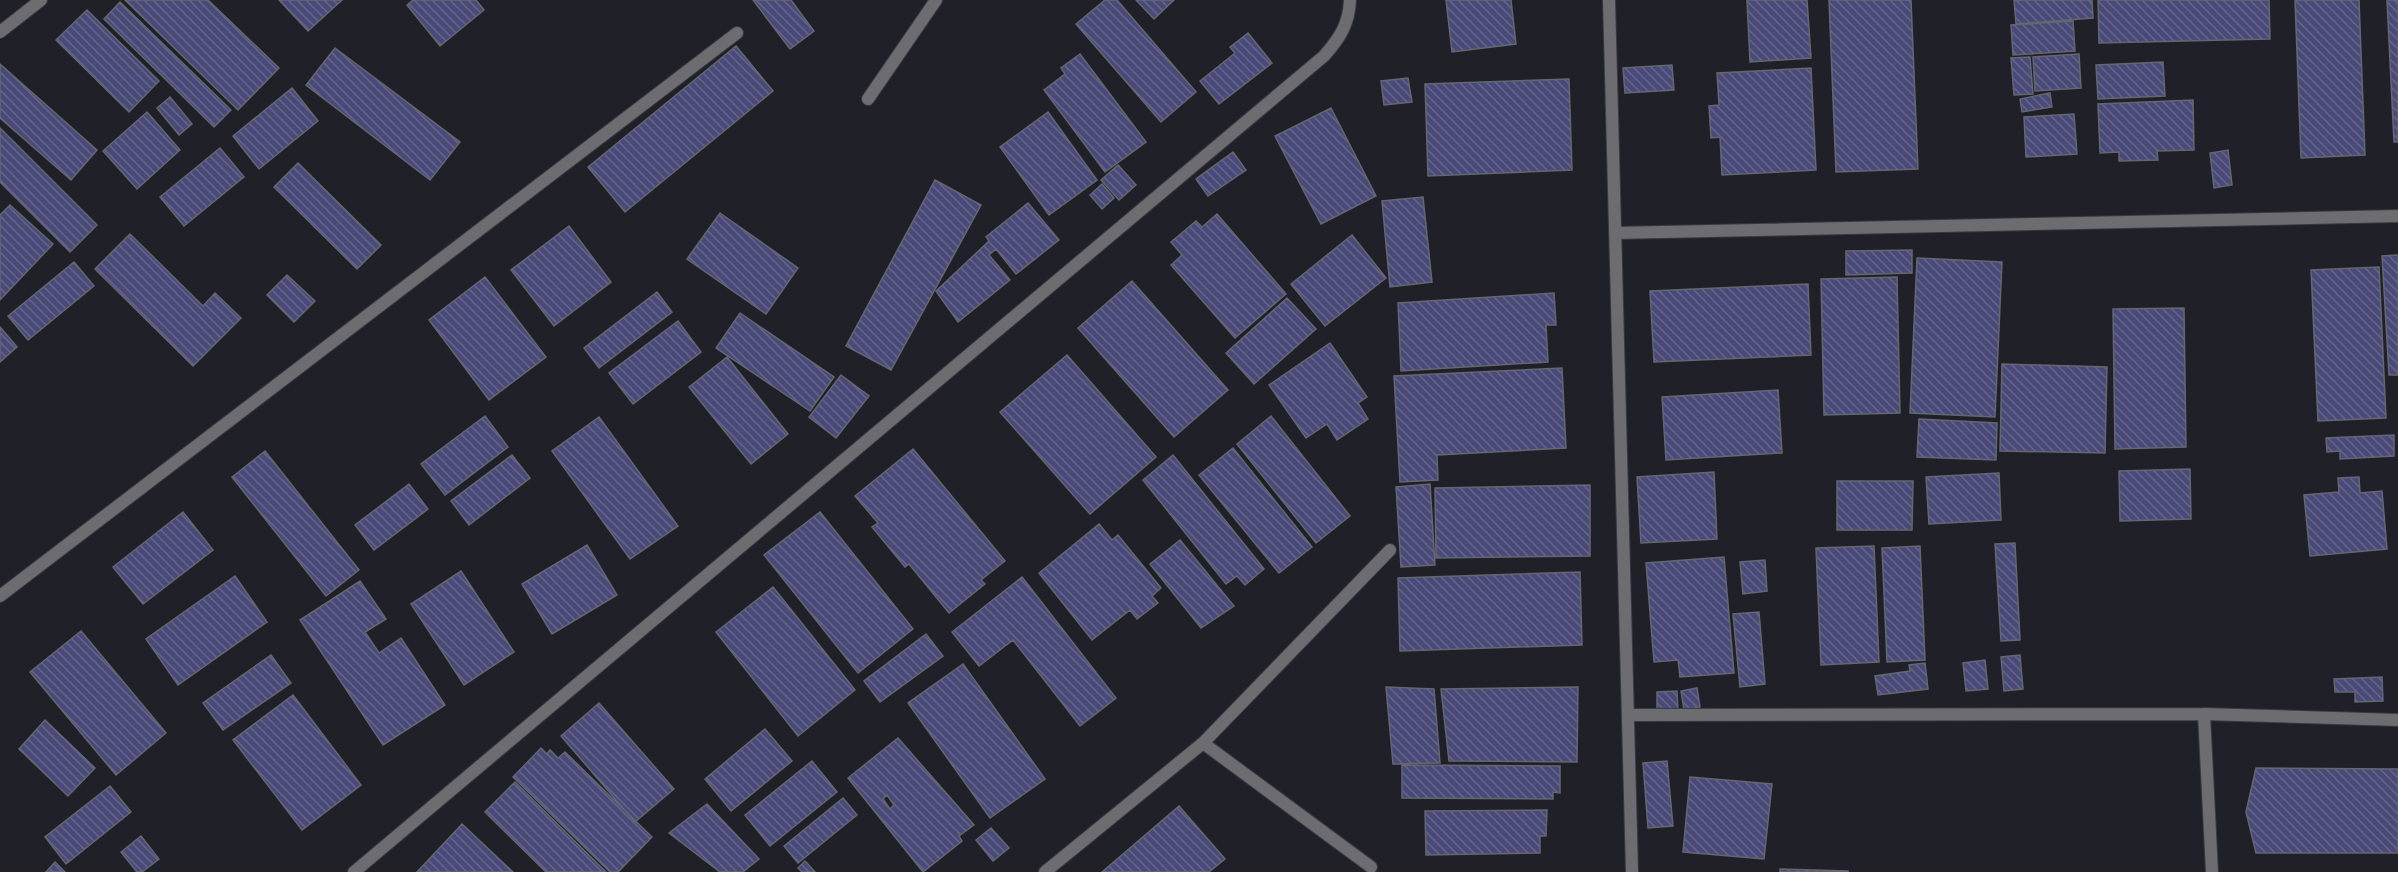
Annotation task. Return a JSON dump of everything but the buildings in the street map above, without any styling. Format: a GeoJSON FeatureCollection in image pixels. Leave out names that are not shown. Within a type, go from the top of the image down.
{"type":"FeatureCollection","features":[{"type":"Feature","properties":{"kind":"street"},"geometry":{"type":"LineString","coordinates":[[0,32],[40,0]]}},
{"type":"Feature","properties":{"kind":"street"},"geometry":{"type":"LineString","coordinates":[[868,99],[936,0]]}},
{"type":"Feature","properties":{"kind":"street"},"geometry":{"type":"LineString","coordinates":[[354,872],[1324,56],[1342,35],[1350,0]]}},
{"type":"Feature","properties":{"kind":"street"},"geometry":{"type":"LineString","coordinates":[[1609,0],[1632,872]]}},
{"type":"Feature","properties":{"kind":"street"},"geometry":{"type":"LineString","coordinates":[[0,596],[737,33]]}},
{"type":"Feature","properties":{"kind":"street"},"geometry":{"type":"LineString","coordinates":[[1615,233],[2398,216]]}},
{"type":"Feature","properties":{"kind":"street"},"geometry":{"type":"LineString","coordinates":[[1046,872],[1203,743],[1390,550]]}},
{"type":"Feature","properties":{"kind":"street"},"geometry":{"type":"LineString","coordinates":[[1628,715],[2204,714],[2398,720]]}},
{"type":"Feature","properties":{"kind":"street"},"geometry":{"type":"LineString","coordinates":[[2204,714],[2212,872]]}},
{"type":"Feature","properties":{"kind":"street"},"geometry":{"type":"LineString","coordinates":[[1203,743],[1371,867]]}}]}
